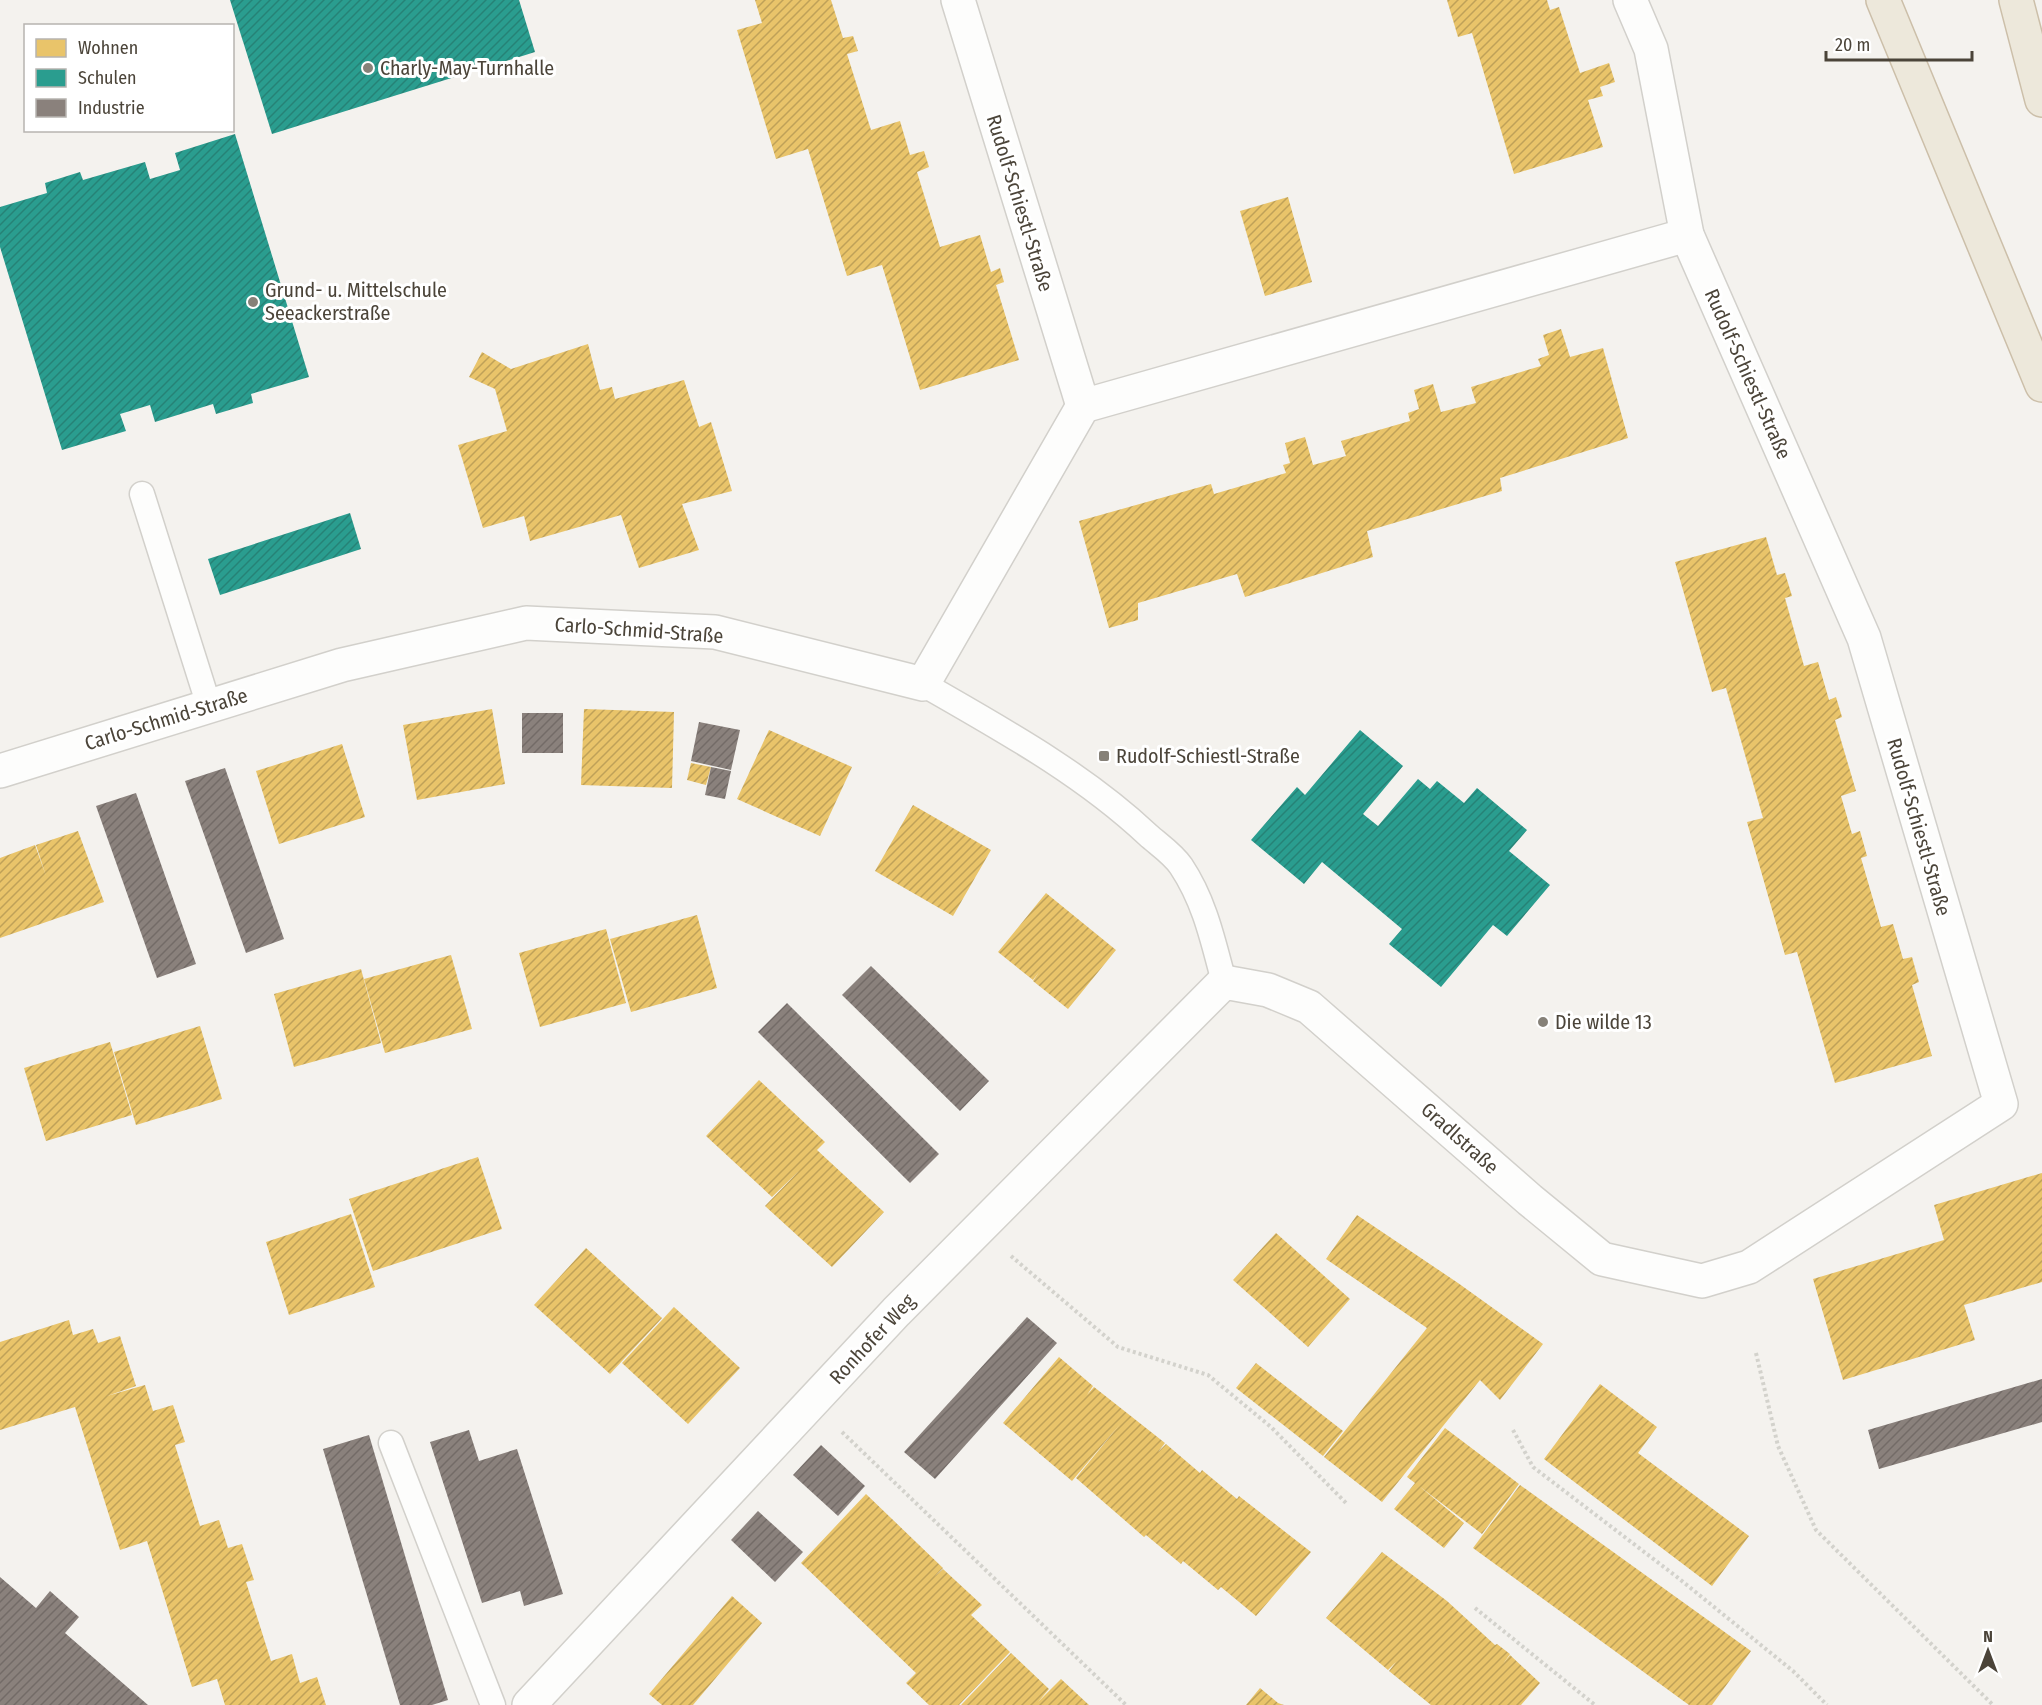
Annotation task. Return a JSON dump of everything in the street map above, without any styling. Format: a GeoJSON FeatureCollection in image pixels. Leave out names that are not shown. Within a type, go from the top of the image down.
{"type":"FeatureCollection","features":[{"type":"Feature","properties":{"kind":"highway"},"geometry":{"type":"LineString","coordinates":[[1883,0],[2042,385]]}},
{"type":"Feature","properties":{"kind":"highway"},"geometry":{"type":"LineString","coordinates":[[2016,0],[2042,100]]}},
{"type":"Feature","properties":{"kind":"street","name":"Rudolf-Schiestl-Straße"},"geometry":{"type":"LineString","coordinates":[[958,0],[1083,406]]}},
{"type":"Feature","properties":{"kind":"street","name":"Rudolf-Schiestl-Straße"},"geometry":{"type":"LineString","coordinates":[[1630,0],[1651,49],[1687,235],[1864,638],[2001,1104],[1749,1267],[1702,1281]]}},
{"type":"Feature","properties":{"kind":"street"},"geometry":{"type":"LineString","coordinates":[[923,684],[1083,406],[1687,235]]}},
{"type":"Feature","properties":{"kind":"street","name":"Carlo-Schmid-Straße"},"geometry":{"type":"LineString","coordinates":[[0,771],[342,665],[526,623],[715,632],[923,684]]}},
{"type":"Feature","properties":{"kind":"street","name":"Gradlstraße"},"geometry":{"type":"LineString","coordinates":[[1224,982],[1268,990],[1309,1007],[1530,1200],[1602,1258],[1702,1281]]}},
{"type":"Feature","properties":{"kind":"street","name":"Ronhofer Weg"},"geometry":{"type":"LineString","coordinates":[[529,1705],[811,1402],[979,1228],[1224,982]]}},
{"type":"Feature","properties":{"kind":"lane"},"geometry":{"type":"LineString","coordinates":[[142,494],[209,706]]}},
{"type":"Feature","properties":{"kind":"lane","name":"Carlo-Schmid-Straße"},"geometry":{"type":"LineString","coordinates":[[923,684],[997,726],[1081,780],[1134,822],[1180,864],[1206,912],[1224,982]]}},
{"type":"Feature","properties":{"kind":"lane"},"geometry":{"type":"LineString","coordinates":[[391,1443],[493,1705]]}},
{"type":"Feature","properties":{"kind":"path"},"geometry":{"type":"LineString","coordinates":[[979,1228],[1118,1347],[1208,1375],[1271,1426],[1346,1503]]}},
{"type":"Feature","properties":{"kind":"path"},"geometry":{"type":"LineString","coordinates":[[1756,1353],[1779,1446],[1816,1530],[1993,1705]]}},
{"type":"Feature","properties":{"kind":"path"},"geometry":{"type":"LineString","coordinates":[[811,1402],[1126,1705]]}},
{"type":"Feature","properties":{"kind":"path"},"geometry":{"type":"LineString","coordinates":[[1513,1430],[1533,1467],[1686,1584],[1793,1671],[1827,1705]]}},
{"type":"Feature","properties":{"kind":"path"},"geometry":{"type":"LineString","coordinates":[[1476,1608],[1595,1705]]}},
{"type":"Feature","properties":{"kind":"building: Wohnen"},"geometry":{"type":"Polygon","coordinates":[[[755,0],[831,0],[843,38],[853,36],[858,51],[847,54],[871,130],[900,121],[910,155],[924,151],[929,167],[917,172],[940,247],[980,235],[991,272],[1000,268],[1004,282],[996,285],[1019,360],[920,390],[882,265],[847,276],[808,149],[776,159],[737,30],[762,23],[755,0]]]}},
{"type":"Feature","properties":{"kind":"building: Wohnen"},"geometry":{"type":"Polygon","coordinates":[[[1447,0],[1547,0],[1550,10],[1559,7],[1580,73],[1609,63],[1615,82],[1600,87],[1603,96],[1588,100],[1603,147],[1514,174],[1472,33],[1458,37],[1447,0]]]}},
{"type":"Feature","properties":{"kind":"building: Wohnen"},"geometry":{"type":"Polygon","coordinates":[[[1288,197],[1312,282],[1265,296],[1240,211],[1288,197]]]}},
{"type":"Feature","properties":{"kind":"building: Wohnen"},"geometry":{"type":"Polygon","coordinates":[[[1561,329],[1570,357],[1603,348],[1628,438],[1500,478],[1502,491],[1367,531],[1373,557],[1245,597],[1237,574],[1138,603],[1138,620],[1109,628],[1079,521],[1211,484],[1214,494],[1286,473],[1283,465],[1290,463],[1285,443],[1305,437],[1313,465],[1346,456],[1341,441],[1410,421],[1408,413],[1419,409],[1414,390],[1433,384],[1441,412],[1476,403],[1471,387],[1541,366],[1538,359],[1549,355],[1543,335],[1561,329]]]}},
{"type":"Feature","properties":{"kind":"building: Wohnen"},"geometry":{"type":"Polygon","coordinates":[[[588,344],[600,390],[612,387],[615,399],[684,380],[699,427],[711,422],[732,491],[682,504],[699,550],[639,568],[621,515],[530,541],[524,516],[483,528],[458,445],[507,431],[495,389],[469,377],[482,352],[511,369],[588,344]]]}},
{"type":"Feature","properties":{"kind":"building: Wohnen"},"geometry":{"type":"Polygon","coordinates":[[[1766,537],[1777,575],[1785,573],[1792,596],[1785,598],[1804,666],[1818,662],[1829,700],[1836,697],[1842,717],[1835,720],[1856,791],[1841,796],[1852,834],[1860,831],[1867,856],[1861,858],[1881,927],[1893,924],[1903,959],[1912,957],[1919,982],[1912,985],[1932,1056],[1835,1083],[1797,952],[1785,955],[1747,822],[1763,818],[1726,688],[1712,692],[1675,562],[1766,537]]]}},
{"type":"Feature","properties":{"kind":"building: Wohnen"},"geometry":{"type":"Polygon","coordinates":[[[492,709],[505,784],[417,800],[403,725],[492,709]]]}},
{"type":"Feature","properties":{"kind":"building: Wohnen"},"geometry":{"type":"Polygon","coordinates":[[[584,709],[674,712],[672,788],[581,785],[584,709]]]}},
{"type":"Feature","properties":{"kind":"building: Wohnen"},"geometry":{"type":"Polygon","coordinates":[[[769,730],[852,767],[820,836],[737,799],[769,730]]]}},
{"type":"Feature","properties":{"kind":"building: Wohnen"},"geometry":{"type":"Polygon","coordinates":[[[342,744],[365,817],[279,844],[256,771],[342,744]]]}},
{"type":"Feature","properties":{"kind":"building: Wohnen"},"geometry":{"type":"Polygon","coordinates":[[[691,763],[711,767],[706,785],[687,780],[691,763]]]}},
{"type":"Feature","properties":{"kind":"building: Wohnen"},"geometry":{"type":"Polygon","coordinates":[[[913,805],[991,850],[953,916],[875,871],[913,805]]]}},
{"type":"Feature","properties":{"kind":"building: Wohnen"},"geometry":{"type":"Polygon","coordinates":[[[78,831],[104,902],[0,938],[0,858],[35,845],[46,876],[36,845],[78,831]]]}},
{"type":"Feature","properties":{"kind":"building: Wohnen"},"geometry":{"type":"Polygon","coordinates":[[[1046,893],[1116,950],[1068,1009],[1033,981],[1039,972],[1033,980],[998,952],[1046,893]]]}},
{"type":"Feature","properties":{"kind":"building: Wohnen"},"geometry":{"type":"Polygon","coordinates":[[[697,915],[717,988],[631,1012],[610,939],[697,915]]]}},
{"type":"Feature","properties":{"kind":"building: Wohnen"},"geometry":{"type":"Polygon","coordinates":[[[606,929],[626,1003],[540,1027],[519,953],[606,929]]]}},
{"type":"Feature","properties":{"kind":"building: Wohnen"},"geometry":{"type":"Polygon","coordinates":[[[451,955],[472,1029],[385,1053],[364,979],[451,955]]]}},
{"type":"Feature","properties":{"kind":"building: Wohnen"},"geometry":{"type":"Polygon","coordinates":[[[361,969],[381,1043],[294,1067],[274,994],[361,969]]]}},
{"type":"Feature","properties":{"kind":"building: Wohnen"},"geometry":{"type":"Polygon","coordinates":[[[200,1026],[222,1099],[136,1125],[114,1052],[200,1026]]]}},
{"type":"Feature","properties":{"kind":"building: Wohnen"},"geometry":{"type":"Polygon","coordinates":[[[110,1042],[132,1115],[46,1141],[24,1068],[110,1042]]]}},
{"type":"Feature","properties":{"kind":"building: Wohnen"},"geometry":{"type":"Polygon","coordinates":[[[759,1080],[825,1142],[817,1150],[884,1212],[832,1267],[765,1206],[799,1171],[772,1197],[706,1136],[759,1080]]]}},
{"type":"Feature","properties":{"kind":"building: Wohnen"},"geometry":{"type":"Polygon","coordinates":[[[478,1157],[502,1229],[373,1271],[349,1199],[478,1157]]]}},
{"type":"Feature","properties":{"kind":"building: Wohnen"},"geometry":{"type":"Polygon","coordinates":[[[2042,1173],[2042,1282],[1964,1305],[1975,1340],[1843,1380],[1813,1279],[1944,1240],[1934,1205],[2042,1173]]]}},
{"type":"Feature","properties":{"kind":"building: Wohnen"},"geometry":{"type":"Polygon","coordinates":[[[351,1214],[375,1287],[289,1315],[266,1242],[351,1214]]]}},
{"type":"Feature","properties":{"kind":"building: Wohnen"},"geometry":{"type":"Polygon","coordinates":[[[1357,1215],[1543,1344],[1500,1400],[1480,1380],[1382,1502],[1324,1457],[1427,1328],[1326,1259],[1357,1215]]]}},
{"type":"Feature","properties":{"kind":"building: Wohnen"},"geometry":{"type":"Polygon","coordinates":[[[1276,1233],[1350,1299],[1308,1347],[1233,1280],[1276,1233]]]}},
{"type":"Feature","properties":{"kind":"building: Wohnen"},"geometry":{"type":"Polygon","coordinates":[[[586,1248],[662,1318],[610,1374],[534,1305],[586,1248]]]}},
{"type":"Feature","properties":{"kind":"building: Wohnen"},"geometry":{"type":"Polygon","coordinates":[[[674,1307],[740,1368],[688,1424],[622,1363],[674,1307]]]}},
{"type":"Feature","properties":{"kind":"building: Wohnen"},"geometry":{"type":"Polygon","coordinates":[[[69,1320],[73,1335],[93,1329],[98,1343],[120,1336],[136,1386],[107,1396],[145,1385],[153,1411],[173,1405],[185,1442],[175,1445],[200,1526],[219,1520],[228,1548],[242,1544],[254,1580],[246,1582],[271,1661],[292,1654],[300,1683],[317,1677],[326,1705],[225,1705],[217,1679],[192,1687],[147,1541],[120,1550],[75,1407],[0,1430],[0,1342],[69,1320]]]}},
{"type":"Feature","properties":{"kind":"building: Wohnen"},"geometry":{"type":"Polygon","coordinates":[[[1059,1357],[1093,1386],[1087,1395],[1094,1387],[1165,1443],[1158,1452],[1166,1444],[1200,1473],[1202,1470],[1237,1499],[1239,1496],[1311,1552],[1256,1616],[1221,1587],[1218,1590],[1183,1561],[1181,1564],[1146,1535],[1144,1537],[1076,1478],[1121,1423],[1072,1481],[1003,1423],[1059,1357]]]}},
{"type":"Feature","properties":{"kind":"building: Wohnen"},"geometry":{"type":"Polygon","coordinates":[[[1256,1363],[1343,1431],[1323,1456],[1236,1388],[1256,1363]]]}},
{"type":"Feature","properties":{"kind":"building: Wohnen"},"geometry":{"type":"Polygon","coordinates":[[[1600,1384],[1657,1427],[1638,1453],[1749,1536],[1712,1586],[1544,1459],[1600,1384]]]}},
{"type":"Feature","properties":{"kind":"building: Wohnen"},"geometry":{"type":"Polygon","coordinates":[[[1445,1428],[1519,1484],[1482,1534],[1419,1486],[1464,1523],[1444,1548],[1394,1509],[1415,1483],[1407,1477],[1445,1428]]]}},
{"type":"Feature","properties":{"kind":"building: Wohnen"},"geometry":{"type":"Polygon","coordinates":[[[1520,1485],[1751,1651],[1712,1705],[1689,1705],[1473,1548],[1520,1485]]]}},
{"type":"Feature","properties":{"kind":"building: Wohnen"},"geometry":{"type":"Polygon","coordinates":[[[866,1494],[943,1568],[934,1577],[943,1569],[982,1605],[971,1615],[1010,1652],[959,1705],[929,1705],[906,1683],[916,1673],[801,1563],[866,1494]]]}},
{"type":"Feature","properties":{"kind":"building: Wohnen"},"geometry":{"type":"Polygon","coordinates":[[[1382,1552],[1447,1601],[1495,1645],[1497,1644],[1510,1654],[1503,1664],[1510,1655],[1540,1683],[1521,1705],[1431,1705],[1389,1671],[1396,1662],[1388,1670],[1326,1618],[1382,1552]]]}},
{"type":"Feature","properties":{"kind":"building: Wohnen"},"geometry":{"type":"Polygon","coordinates":[[[732,1596],[762,1623],[693,1705],[662,1705],[649,1694],[732,1596]]]}},
{"type":"Feature","properties":{"kind":"building: Wohnen"},"geometry":{"type":"Polygon","coordinates":[[[1011,1653],[1049,1689],[1038,1702],[1061,1679],[1089,1705],[961,1705],[1011,1653]]]}},
{"type":"Feature","properties":{"kind":"building: Wohnen"},"geometry":{"type":"Polygon","coordinates":[[[1260,1688],[1278,1703],[1284,1705],[1246,1705],[1260,1688]]]}},
{"type":"Feature","properties":{"kind":"building: Schulen","name":"Charly-May-Turnhalle"},"geometry":{"type":"Polygon","coordinates":[[[230,0],[519,0],[535,52],[272,134],[230,0]]]}},
{"type":"Feature","properties":{"kind":"building: Schulen"},"geometry":{"type":"Polygon","coordinates":[[[235,134],[309,377],[251,394],[253,403],[216,414],[213,404],[155,422],[150,405],[120,414],[126,431],[62,450],[0,247],[0,207],[47,193],[45,183],[80,172],[83,180],[145,162],[150,179],[180,170],[175,153],[235,134]]]}},
{"type":"Feature","properties":{"kind":"building: Schulen"},"geometry":{"type":"Polygon","coordinates":[[[350,513],[361,549],[220,595],[208,559],[350,513]]]}},
{"type":"Feature","properties":{"kind":"building: Schulen"},"geometry":{"type":"Polygon","coordinates":[[[1360,730],[1403,766],[1363,814],[1378,826],[1418,779],[1430,789],[1437,781],[1464,803],[1477,788],[1527,830],[1509,851],[1550,885],[1507,936],[1493,925],[1441,987],[1389,944],[1402,929],[1322,862],[1304,884],[1251,840],[1297,787],[1305,795],[1360,730]]]}},
{"type":"Feature","properties":{"kind":"building: Industrie"},"geometry":{"type":"Polygon","coordinates":[[[522,713],[563,713],[563,753],[522,753],[522,713]]]}},
{"type":"Feature","properties":{"kind":"building: Industrie"},"geometry":{"type":"Polygon","coordinates":[[[699,722],[740,730],[731,770],[691,761],[699,722]]]}},
{"type":"Feature","properties":{"kind":"building: Industrie"},"geometry":{"type":"Polygon","coordinates":[[[711,767],[731,771],[725,799],[705,795],[711,767]]]}},
{"type":"Feature","properties":{"kind":"building: Industrie"},"geometry":{"type":"Polygon","coordinates":[[[225,768],[284,939],[246,953],[185,781],[225,768]]]}},
{"type":"Feature","properties":{"kind":"building: Industrie"},"geometry":{"type":"Polygon","coordinates":[[[136,793],[196,964],[157,978],[96,806],[136,793]]]}},
{"type":"Feature","properties":{"kind":"building: Industrie"},"geometry":{"type":"Polygon","coordinates":[[[871,966],[989,1081],[960,1111],[842,995],[871,966]]]}},
{"type":"Feature","properties":{"kind":"building: Industrie"},"geometry":{"type":"Polygon","coordinates":[[[787,1003],[939,1154],[910,1183],[758,1032],[787,1003]]]}},
{"type":"Feature","properties":{"kind":"building: Industrie"},"geometry":{"type":"Polygon","coordinates":[[[1027,1317],[1057,1343],[935,1479],[904,1452],[1027,1317]]]}},
{"type":"Feature","properties":{"kind":"building: Industrie"},"geometry":{"type":"Polygon","coordinates":[[[2042,1379],[2042,1422],[1879,1469],[1868,1430],[2042,1379]]]}},
{"type":"Feature","properties":{"kind":"building: Industrie"},"geometry":{"type":"Polygon","coordinates":[[[469,1430],[479,1461],[517,1449],[563,1594],[524,1606],[520,1591],[482,1603],[430,1442],[469,1430]]]}},
{"type":"Feature","properties":{"kind":"building: Industrie"},"geometry":{"type":"Polygon","coordinates":[[[369,1435],[448,1700],[432,1705],[400,1705],[323,1449],[369,1435]]]}},
{"type":"Feature","properties":{"kind":"building: Industrie"},"geometry":{"type":"Polygon","coordinates":[[[821,1445],[865,1486],[838,1516],[793,1475],[821,1445]]]}},
{"type":"Feature","properties":{"kind":"building: Industrie"},"geometry":{"type":"Polygon","coordinates":[[[758,1511],[803,1552],[775,1582],[731,1540],[758,1511]]]}},
{"type":"Feature","properties":{"kind":"building: Industrie"},"geometry":{"type":"Polygon","coordinates":[[[0,1577],[36,1608],[50,1591],[79,1617],[65,1633],[148,1705],[0,1705],[0,1577]]]}},
{"type":"Feature","properties":{"kind":"place","name":"Charly-May-Turnhalle"},"geometry":{"type":"Point","coordinates":[368,68]}},
{"type":"Feature","properties":{"kind":"place","name":"Grund- u. Mittelschule Seeackerstraße"},"geometry":{"type":"Point","coordinates":[253,302]}},
{"type":"Feature","properties":{"kind":"place","name":"Rudolf-Schiestl-Straße"},"geometry":{"type":"Point","coordinates":[1104,756]}},
{"type":"Feature","properties":{"kind":"place","name":"Die wilde 13"},"geometry":{"type":"Point","coordinates":[1543,1022]}}]}
